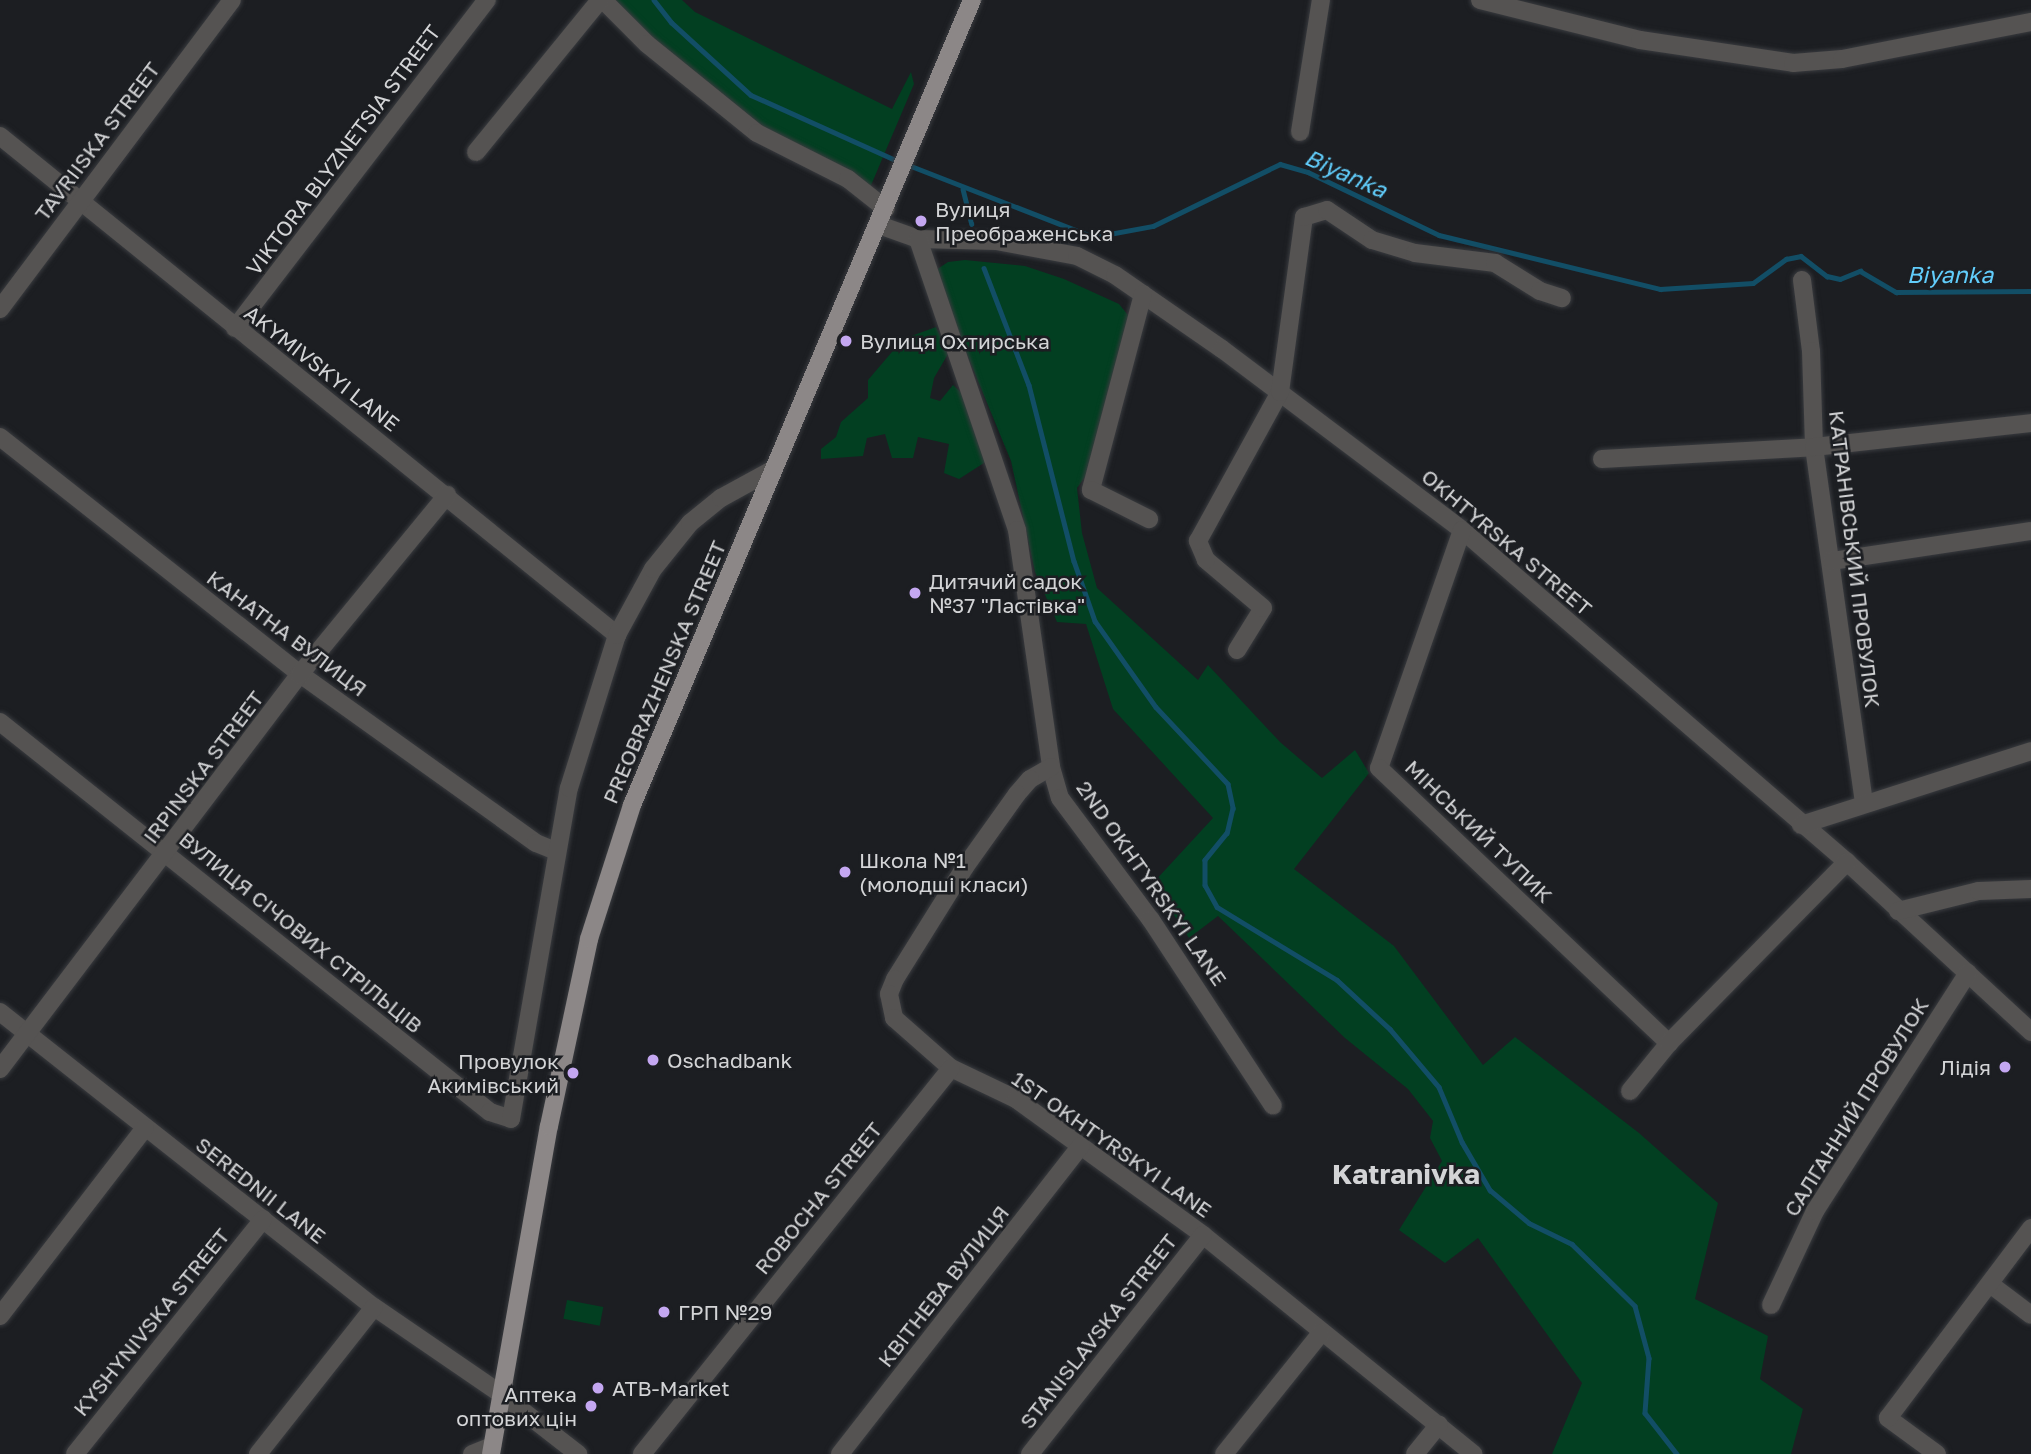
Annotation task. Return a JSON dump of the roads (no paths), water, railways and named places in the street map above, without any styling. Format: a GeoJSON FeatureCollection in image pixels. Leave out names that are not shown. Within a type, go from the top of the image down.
{"type":"FeatureCollection","features":[{"type":"Feature","properties":{"kind":"main road","name":"PREOBRAZHENSKA STREET"},"geometry":{"type":"LineString","coordinates":[[491,1450],[549,1126],[589,939],[632,805],[972,0]]}},
{"type":"Feature","properties":{"kind":"street","name":"TAVRIISKA STREET"},"geometry":{"type":"LineString","coordinates":[[0,309],[232,0]]}},
{"type":"Feature","properties":{"kind":"street","name":"VIKTORA BLYZNETSIA STREET"},"geometry":{"type":"LineString","coordinates":[[235,328],[487,0]]}},
{"type":"Feature","properties":{"kind":"street"},"geometry":{"type":"LineString","coordinates":[[476,152],[602,0]]}},
{"type":"Feature","properties":{"kind":"street","name":"OKHTYRSKA STREET"},"geometry":{"type":"LineString","coordinates":[[602,0],[647,44],[757,133],[831,169],[882,217],[918,239],[996,241],[1077,256],[1143,294],[1280,392],[1462,530],[1847,862],[2031,1032]]}},
{"type":"Feature","properties":{"kind":"street"},"geometry":{"type":"LineString","coordinates":[[1300,132],[1321,0]]}},
{"type":"Feature","properties":{"kind":"street"},"geometry":{"type":"LineString","coordinates":[[1479,0],[1525,5],[1640,40],[1793,63],[1842,59],[2031,22]]}},
{"type":"Feature","properties":{"kind":"street","name":"AKYMIVSKYI LANE"},"geometry":{"type":"LineString","coordinates":[[0,136],[617,635]]}},
{"type":"Feature","properties":{"kind":"street"},"geometry":{"type":"LineString","coordinates":[[1237,650],[1263,608],[1206,560],[1198,541],[1280,392],[1304,217],[1327,210],[1372,240],[1415,253],[1495,263],[1539,291],[1562,298]]}},
{"type":"Feature","properties":{"kind":"street","name":"2ND OKHTYRSKYI LANE"},"geometry":{"type":"LineString","coordinates":[[918,239],[1017,530],[1051,767],[1060,798],[1138,901],[1244,1056],[1273,1106]]}},
{"type":"Feature","properties":{"kind":"street","name":"КАТРАНІВСЬКИЙ ПРОВУЛОК"},"geometry":{"type":"LineString","coordinates":[[1802,280],[1811,351],[1814,447],[1864,802]]}},
{"type":"Feature","properties":{"kind":"street"},"geometry":{"type":"LineString","coordinates":[[1143,294],[1091,489],[1149,519]]}},
{"type":"Feature","properties":{"kind":"street"},"geometry":{"type":"LineString","coordinates":[[1602,459],[1814,447],[2031,423]]}},
{"type":"Feature","properties":{"kind":"street","name":"КАНАТНА ВУЛИЦЯ"},"geometry":{"type":"LineString","coordinates":[[0,437],[300,674],[536,843],[556,851]]}},
{"type":"Feature","properties":{"kind":"street"},"geometry":{"type":"LineString","coordinates":[[556,851],[569,788],[617,635],[653,569],[690,523],[720,498],[774,469]]}},
{"type":"Feature","properties":{"kind":"street","name":"IRPINSKA STREET"},"geometry":{"type":"LineString","coordinates":[[0,1069],[167,854],[300,674],[447,495]]}},
{"type":"Feature","properties":{"kind":"street","name":"МІНСЬКИЙ ТУПИК"},"geometry":{"type":"LineString","coordinates":[[1462,530],[1379,768],[1669,1043]]}},
{"type":"Feature","properties":{"kind":"street"},"geometry":{"type":"LineString","coordinates":[[1832,561],[2031,531]]}},
{"type":"Feature","properties":{"kind":"street","name":"ВУЛИЦЯ СІЧОВИХ СТРІЛЬЦІВ"},"geometry":{"type":"LineString","coordinates":[[0,722],[490,1112],[511,1119],[556,851]]}},
{"type":"Feature","properties":{"kind":"street"},"geometry":{"type":"LineString","coordinates":[[1801,825],[1864,802],[2031,751]]}},
{"type":"Feature","properties":{"kind":"street","name":"1ST OKHTYRSKYI LANE"},"geometry":{"type":"LineString","coordinates":[[1051,767],[1030,779],[1017,794],[965,867],[889,994],[894,1018],[951,1068],[1016,1099],[1203,1236],[1320,1334],[1439,1424],[1473,1454]]}},
{"type":"Feature","properties":{"kind":"street"},"geometry":{"type":"LineString","coordinates":[[1630,1091],[1669,1043],[1847,862]]}},
{"type":"Feature","properties":{"kind":"street"},"geometry":{"type":"LineString","coordinates":[[1898,911],[1979,891],[2031,889]]}},
{"type":"Feature","properties":{"kind":"street","name":"САЛГАННИЙ ПРОВУЛОК"},"geometry":{"type":"LineString","coordinates":[[1771,1305],[1815,1211],[1968,973]]}},
{"type":"Feature","properties":{"kind":"street","name":"SEREDNII LANE"},"geometry":{"type":"LineString","coordinates":[[0,1012],[374,1307],[501,1394],[578,1454]]}},
{"type":"Feature","properties":{"kind":"street","name":"ROBOCHA STREET"},"geometry":{"type":"LineString","coordinates":[[642,1454],[951,1068]]}},
{"type":"Feature","properties":{"kind":"street"},"geometry":{"type":"LineString","coordinates":[[0,1316],[145,1128]]}},
{"type":"Feature","properties":{"kind":"street","name":"КВІТНЕВА ВУЛИЦЯ"},"geometry":{"type":"LineString","coordinates":[[840,1454],[1081,1146]]}},
{"type":"Feature","properties":{"kind":"street","name":"KYSHYNIVSKA STREET"},"geometry":{"type":"LineString","coordinates":[[75,1454],[262,1219]]}},
{"type":"Feature","properties":{"kind":"street"},"geometry":{"type":"LineString","coordinates":[[1937,1454],[1888,1418],[2031,1228]]}},
{"type":"Feature","properties":{"kind":"street","name":"STANISLAVSKA STREET"},"geometry":{"type":"LineString","coordinates":[[1030,1454],[1203,1236]]}},
{"type":"Feature","properties":{"kind":"street"},"geometry":{"type":"LineString","coordinates":[[1990,1284],[2031,1315]]}},
{"type":"Feature","properties":{"kind":"street"},"geometry":{"type":"LineString","coordinates":[[257,1454],[374,1307]]}},
{"type":"Feature","properties":{"kind":"street"},"geometry":{"type":"LineString","coordinates":[[1224,1454],[1320,1334]]}},
{"type":"Feature","properties":{"kind":"street"},"geometry":{"type":"LineString","coordinates":[[1415,1454],[1439,1424]]}},
{"type":"Feature","properties":{"kind":"street"},"geometry":{"type":"LineString","coordinates":[[472,1454],[491,1450]]}},
{"type":"Feature","properties":{"kind":"waterway","name":"Biyanka"},"geometry":{"type":"LineString","coordinates":[[654,0],[671,22],[751,95],[898,161]]}},
{"type":"Feature","properties":{"kind":"waterway","name":"Biyanka"},"geometry":{"type":"LineString","coordinates":[[906,164],[1093,237],[1153,226],[1280,164],[1308,172],[1439,235],[1660,289],[1753,283],[1786,259],[1801,256],[1827,276],[1840,279],[1860,271],[1896,292],[2031,291]]}},
{"type":"Feature","properties":{"kind":"waterway"},"geometry":{"type":"LineString","coordinates":[[963,189],[972,224]]}},
{"type":"Feature","properties":{"kind":"waterway"},"geometry":{"type":"LineString","coordinates":[[984,268],[1029,385],[1074,561],[1095,621],[1156,707],[1228,784],[1233,808],[1227,833],[1205,860],[1205,885],[1217,907],[1337,980],[1390,1029],[1439,1087],[1462,1142],[1490,1190],[1529,1223],[1572,1244],[1635,1306],[1649,1358],[1645,1413],[1677,1454]]}},
{"type":"Feature","properties":{"kind":"place","name":"Вулиця Преображенська"},"geometry":{"type":"Point","coordinates":[921,221]}},
{"type":"Feature","properties":{"kind":"place","name":"Вулиця Охтирська"},"geometry":{"type":"Point","coordinates":[846,341]}},
{"type":"Feature","properties":{"kind":"place","name":"Дитячий садок №37 \"Ластівка\""},"geometry":{"type":"Point","coordinates":[915,593]}},
{"type":"Feature","properties":{"kind":"place","name":"Школа №1 (молодші класи)"},"geometry":{"type":"Point","coordinates":[845,872]}},
{"type":"Feature","properties":{"kind":"place","name":"Oschadbank"},"geometry":{"type":"Point","coordinates":[653,1060]}},
{"type":"Feature","properties":{"kind":"place","name":"Лідія"},"geometry":{"type":"Point","coordinates":[2005,1067]}},
{"type":"Feature","properties":{"kind":"place","name":"Провулок Акимівський"},"geometry":{"type":"Point","coordinates":[573,1073]}},
{"type":"Feature","properties":{"kind":"place","name":"ГРП №29"},"geometry":{"type":"Point","coordinates":[664,1312]}},
{"type":"Feature","properties":{"kind":"place","name":"ATB-Market"},"geometry":{"type":"Point","coordinates":[598,1388]}},
{"type":"Feature","properties":{"kind":"place","name":"Аптека оптових цін"},"geometry":{"type":"Point","coordinates":[591,1406]}},
{"type":"Feature","properties":{"kind":"district","name":"Katranivka"},"geometry":{"type":"Point","coordinates":[1406,1174]}}]}
